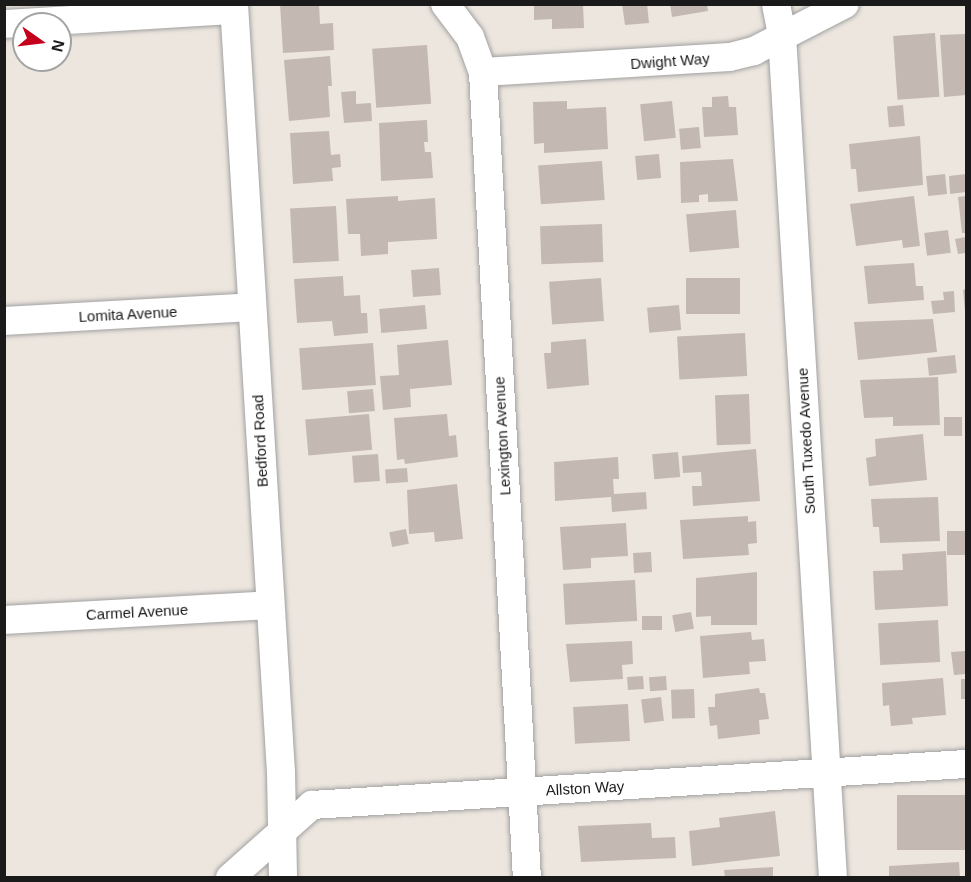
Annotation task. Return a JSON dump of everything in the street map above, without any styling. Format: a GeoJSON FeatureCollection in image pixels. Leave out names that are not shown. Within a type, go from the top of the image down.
{"type":"FeatureCollection","features":[{"type":"Feature","properties":{"kind":"street","name":"Lexington Avenue"},"geometry":{"type":"LineString","coordinates":[[445,4],[470,37],[483,72],[527,878]]}},
{"type":"Feature","properties":{"kind":"street","name":"South Tuxedo Avenue"},"geometry":{"type":"LineString","coordinates":[[776,4],[782,35],[832,878]]}},
{"type":"Feature","properties":{"kind":"street","name":"Dwight Way"},"geometry":{"type":"LineString","coordinates":[[483,72],[730,57],[754,51],[845,4]]}},
{"type":"Feature","properties":{"kind":"street"},"geometry":{"type":"LineString","coordinates":[[4,24],[234,7]]}},
{"type":"Feature","properties":{"kind":"street","name":"Bedford Road"},"geometry":{"type":"LineString","coordinates":[[234,7],[281,772],[280,833],[283,878]]}},
{"type":"Feature","properties":{"kind":"street","name":"Lomita Avenue"},"geometry":{"type":"LineString","coordinates":[[4,321],[252,307]]}},
{"type":"Feature","properties":{"kind":"street","name":"Carmel Avenue"},"geometry":{"type":"LineString","coordinates":[[4,620],[270,605]]}},
{"type":"Feature","properties":{"kind":"street","name":"Allston Way"},"geometry":{"type":"LineString","coordinates":[[230,878],[312,805],[966,764]]}},
{"type":"Feature","properties":{"kind":"building"},"geometry":{"type":"Polygon","coordinates":[[[280,4],[319,4],[320,24],[333,23],[334,50],[283,53],[280,4]]]}},
{"type":"Feature","properties":{"kind":"building"},"geometry":{"type":"Polygon","coordinates":[[[534,4],[583,4],[584,28],[552,29],[552,19],[534,20],[534,4]]]}},
{"type":"Feature","properties":{"kind":"building"},"geometry":{"type":"Polygon","coordinates":[[[622,4],[647,4],[649,23],[625,25],[622,4]]]}},
{"type":"Feature","properties":{"kind":"building"},"geometry":{"type":"Polygon","coordinates":[[[670,4],[707,4],[708,11],[672,17],[670,4]]]}},
{"type":"Feature","properties":{"kind":"building"},"geometry":{"type":"Polygon","coordinates":[[[935,33],[939,97],[898,100],[893,36],[935,33]]]}},
{"type":"Feature","properties":{"kind":"building"},"geometry":{"type":"Polygon","coordinates":[[[966,34],[966,95],[944,97],[940,35],[966,34]]]}},
{"type":"Feature","properties":{"kind":"building"},"geometry":{"type":"Polygon","coordinates":[[[427,45],[431,104],[376,108],[372,49],[427,45]]]}},
{"type":"Feature","properties":{"kind":"building"},"geometry":{"type":"Polygon","coordinates":[[[330,56],[332,86],[328,86],[330,117],[289,121],[284,60],[330,56]]]}},
{"type":"Feature","properties":{"kind":"building"},"geometry":{"type":"Polygon","coordinates":[[[356,91],[356,104],[371,103],[372,121],[344,123],[341,92],[356,91]]]}},
{"type":"Feature","properties":{"kind":"building"},"geometry":{"type":"Polygon","coordinates":[[[728,96],[729,107],[736,107],[738,135],[704,137],[702,107],[712,107],[712,97],[728,96]]]}},
{"type":"Feature","properties":{"kind":"building"},"geometry":{"type":"Polygon","coordinates":[[[567,101],[567,109],[606,107],[608,149],[544,153],[544,143],[534,144],[533,102],[567,101]]]}},
{"type":"Feature","properties":{"kind":"building"},"geometry":{"type":"Polygon","coordinates":[[[672,101],[676,138],[644,141],[640,104],[672,101]]]}},
{"type":"Feature","properties":{"kind":"building"},"geometry":{"type":"Polygon","coordinates":[[[903,105],[905,126],[889,127],[887,106],[903,105]]]}},
{"type":"Feature","properties":{"kind":"building"},"geometry":{"type":"Polygon","coordinates":[[[427,120],[428,142],[424,142],[425,152],[431,152],[433,178],[381,181],[379,123],[427,120]]]}},
{"type":"Feature","properties":{"kind":"building"},"geometry":{"type":"Polygon","coordinates":[[[699,127],[701,148],[681,150],[679,129],[699,127]]]}},
{"type":"Feature","properties":{"kind":"building"},"geometry":{"type":"Polygon","coordinates":[[[329,131],[331,155],[340,154],[341,167],[332,168],[333,181],[293,184],[290,133],[329,131]]]}},
{"type":"Feature","properties":{"kind":"building"},"geometry":{"type":"Polygon","coordinates":[[[920,136],[923,185],[858,192],[856,169],[851,169],[849,144],[920,136]]]}},
{"type":"Feature","properties":{"kind":"building"},"geometry":{"type":"Polygon","coordinates":[[[659,154],[661,178],[637,180],[635,156],[659,154]]]}},
{"type":"Feature","properties":{"kind":"building"},"geometry":{"type":"Polygon","coordinates":[[[733,159],[738,201],[708,202],[708,194],[699,195],[699,202],[681,203],[680,162],[733,159]]]}},
{"type":"Feature","properties":{"kind":"building"},"geometry":{"type":"Polygon","coordinates":[[[602,161],[605,200],[541,204],[538,165],[602,161]]]}},
{"type":"Feature","properties":{"kind":"building"},"geometry":{"type":"Polygon","coordinates":[[[945,174],[947,194],[928,196],[926,176],[945,174]]]}},
{"type":"Feature","properties":{"kind":"building"},"geometry":{"type":"Polygon","coordinates":[[[966,174],[966,192],[950,194],[949,176],[966,174]]]}},
{"type":"Feature","properties":{"kind":"building"},"geometry":{"type":"Polygon","coordinates":[[[398,196],[398,201],[435,198],[437,239],[388,242],[388,254],[361,256],[360,234],[348,234],[346,199],[398,196]]]}},
{"type":"Feature","properties":{"kind":"building"},"geometry":{"type":"Polygon","coordinates":[[[914,196],[920,246],[903,248],[902,240],[856,246],[850,204],[914,196]]]}},
{"type":"Feature","properties":{"kind":"building"},"geometry":{"type":"Polygon","coordinates":[[[966,196],[966,233],[962,233],[958,197],[966,196]]]}},
{"type":"Feature","properties":{"kind":"building"},"geometry":{"type":"Polygon","coordinates":[[[336,206],[339,261],[293,263],[290,208],[336,206]]]}},
{"type":"Feature","properties":{"kind":"building"},"geometry":{"type":"Polygon","coordinates":[[[736,210],[739,248],[690,252],[686,214],[736,210]]]}},
{"type":"Feature","properties":{"kind":"building"},"geometry":{"type":"Polygon","coordinates":[[[602,224],[603,262],[541,264],[540,226],[602,224]]]}},
{"type":"Feature","properties":{"kind":"building"},"geometry":{"type":"Polygon","coordinates":[[[948,230],[951,253],[927,256],[924,233],[948,230]]]}},
{"type":"Feature","properties":{"kind":"building"},"geometry":{"type":"Polygon","coordinates":[[[966,237],[966,253],[958,254],[955,239],[966,237]]]}},
{"type":"Feature","properties":{"kind":"building"},"geometry":{"type":"Polygon","coordinates":[[[914,263],[916,286],[923,286],[924,300],[868,304],[864,266],[914,263]]]}},
{"type":"Feature","properties":{"kind":"building"},"geometry":{"type":"Polygon","coordinates":[[[439,268],[441,295],[413,297],[411,270],[439,268]]]}},
{"type":"Feature","properties":{"kind":"building"},"geometry":{"type":"Polygon","coordinates":[[[343,276],[344,296],[360,295],[361,313],[367,313],[368,333],[334,336],[332,321],[297,323],[294,279],[343,276]]]}},
{"type":"Feature","properties":{"kind":"building"},"geometry":{"type":"Polygon","coordinates":[[[601,278],[604,321],[552,325],[549,282],[601,278]]]}},
{"type":"Feature","properties":{"kind":"building"},"geometry":{"type":"Polygon","coordinates":[[[686,278],[740,278],[740,314],[686,314],[686,278]]]}},
{"type":"Feature","properties":{"kind":"building"},"geometry":{"type":"Polygon","coordinates":[[[966,289],[966,311],[965,311],[963,290],[966,289]]]}},
{"type":"Feature","properties":{"kind":"building"},"geometry":{"type":"Polygon","coordinates":[[[954,291],[955,312],[933,314],[931,301],[944,300],[943,292],[954,291]]]}},
{"type":"Feature","properties":{"kind":"building"},"geometry":{"type":"Polygon","coordinates":[[[425,305],[427,329],[381,333],[379,309],[425,305]]]}},
{"type":"Feature","properties":{"kind":"building"},"geometry":{"type":"Polygon","coordinates":[[[679,305],[681,330],[649,333],[647,308],[679,305]]]}},
{"type":"Feature","properties":{"kind":"building"},"geometry":{"type":"Polygon","coordinates":[[[933,319],[937,352],[858,360],[854,322],[933,319]]]}},
{"type":"Feature","properties":{"kind":"building"},"geometry":{"type":"Polygon","coordinates":[[[745,333],[747,376],[679,379],[677,337],[745,333]]]}},
{"type":"Feature","properties":{"kind":"building"},"geometry":{"type":"Polygon","coordinates":[[[586,339],[589,385],[547,389],[544,353],[551,353],[551,342],[586,339]]]}},
{"type":"Feature","properties":{"kind":"building"},"geometry":{"type":"Polygon","coordinates":[[[448,340],[452,385],[410,389],[411,407],[383,410],[380,376],[399,375],[397,345],[448,340]]]}},
{"type":"Feature","properties":{"kind":"building"},"geometry":{"type":"Polygon","coordinates":[[[373,343],[376,385],[302,390],[299,348],[373,343]]]}},
{"type":"Feature","properties":{"kind":"building"},"geometry":{"type":"Polygon","coordinates":[[[955,355],[957,373],[929,376],[927,358],[955,355]]]}},
{"type":"Feature","properties":{"kind":"building"},"geometry":{"type":"Polygon","coordinates":[[[938,377],[940,425],[893,426],[893,417],[864,418],[860,380],[938,377]]]}},
{"type":"Feature","properties":{"kind":"building"},"geometry":{"type":"Polygon","coordinates":[[[373,389],[375,411],[349,413],[347,391],[373,389]]]}},
{"type":"Feature","properties":{"kind":"building"},"geometry":{"type":"Polygon","coordinates":[[[749,394],[751,444],[717,445],[715,395],[749,394]]]}},
{"type":"Feature","properties":{"kind":"building"},"geometry":{"type":"Polygon","coordinates":[[[369,414],[372,450],[308,455],[305,420],[369,414]]]}},
{"type":"Feature","properties":{"kind":"building"},"geometry":{"type":"Polygon","coordinates":[[[447,414],[449,436],[456,435],[458,457],[405,464],[404,459],[397,460],[394,418],[447,414]]]}},
{"type":"Feature","properties":{"kind":"building"},"geometry":{"type":"Polygon","coordinates":[[[944,417],[962,417],[962,436],[944,436],[944,417]]]}},
{"type":"Feature","properties":{"kind":"building"},"geometry":{"type":"Polygon","coordinates":[[[923,434],[927,480],[869,486],[866,458],[876,456],[875,439],[923,434]]]}},
{"type":"Feature","properties":{"kind":"building"},"geometry":{"type":"Polygon","coordinates":[[[756,449],[760,501],[693,506],[692,486],[702,486],[701,472],[683,473],[682,456],[756,449]]]}},
{"type":"Feature","properties":{"kind":"building"},"geometry":{"type":"Polygon","coordinates":[[[678,452],[680,477],[654,479],[652,454],[678,452]]]}},
{"type":"Feature","properties":{"kind":"building"},"geometry":{"type":"Polygon","coordinates":[[[378,454],[380,481],[354,483],[352,456],[378,454]]]}},
{"type":"Feature","properties":{"kind":"building"},"geometry":{"type":"Polygon","coordinates":[[[618,457],[619,479],[613,479],[614,494],[646,492],[647,509],[612,512],[611,497],[555,501],[554,462],[618,457]]]}},
{"type":"Feature","properties":{"kind":"building"},"geometry":{"type":"Polygon","coordinates":[[[407,468],[408,482],[386,484],[385,470],[407,468]]]}},
{"type":"Feature","properties":{"kind":"building"},"geometry":{"type":"Polygon","coordinates":[[[457,484],[463,539],[435,542],[434,532],[409,534],[407,490],[457,484]]]}},
{"type":"Feature","properties":{"kind":"building"},"geometry":{"type":"Polygon","coordinates":[[[938,497],[940,541],[880,543],[879,527],[873,527],[871,499],[938,497]]]}},
{"type":"Feature","properties":{"kind":"building"},"geometry":{"type":"Polygon","coordinates":[[[748,516],[748,522],[756,521],[757,543],[748,544],[749,555],[683,559],[680,520],[748,516]]]}},
{"type":"Feature","properties":{"kind":"building"},"geometry":{"type":"Polygon","coordinates":[[[626,523],[628,556],[591,558],[591,568],[563,570],[560,527],[626,523]]]}},
{"type":"Feature","properties":{"kind":"building"},"geometry":{"type":"Polygon","coordinates":[[[406,529],[409,544],[392,547],[389,532],[406,529]]]}},
{"type":"Feature","properties":{"kind":"building"},"geometry":{"type":"Polygon","coordinates":[[[947,531],[966,531],[966,555],[947,555],[947,531]]]}},
{"type":"Feature","properties":{"kind":"building"},"geometry":{"type":"Polygon","coordinates":[[[946,551],[948,606],[875,610],[873,571],[903,570],[902,554],[946,551]]]}},
{"type":"Feature","properties":{"kind":"building"},"geometry":{"type":"Polygon","coordinates":[[[651,552],[652,572],[634,573],[633,553],[651,552]]]}},
{"type":"Feature","properties":{"kind":"building"},"geometry":{"type":"Polygon","coordinates":[[[757,572],[757,625],[711,625],[711,616],[696,617],[696,578],[757,572]]]}},
{"type":"Feature","properties":{"kind":"building"},"geometry":{"type":"Polygon","coordinates":[[[635,580],[637,621],[565,625],[563,584],[635,580]]]}},
{"type":"Feature","properties":{"kind":"building"},"geometry":{"type":"Polygon","coordinates":[[[691,612],[694,629],[675,632],[672,615],[691,612]]]}},
{"type":"Feature","properties":{"kind":"building"},"geometry":{"type":"Polygon","coordinates":[[[642,616],[662,616],[662,630],[642,630],[642,616]]]}},
{"type":"Feature","properties":{"kind":"building"},"geometry":{"type":"Polygon","coordinates":[[[938,620],[940,662],[880,665],[878,623],[938,620]]]}},
{"type":"Feature","properties":{"kind":"building"},"geometry":{"type":"Polygon","coordinates":[[[751,632],[752,640],[764,639],[766,661],[749,662],[750,674],[703,678],[700,636],[751,632]]]}},
{"type":"Feature","properties":{"kind":"building"},"geometry":{"type":"Polygon","coordinates":[[[632,641],[633,664],[622,665],[623,679],[570,682],[566,644],[632,641]]]}},
{"type":"Feature","properties":{"kind":"building"},"geometry":{"type":"Polygon","coordinates":[[[966,651],[966,674],[954,675],[951,652],[966,651]]]}},
{"type":"Feature","properties":{"kind":"building"},"geometry":{"type":"Polygon","coordinates":[[[643,676],[644,689],[628,690],[627,677],[643,676]]]}},
{"type":"Feature","properties":{"kind":"building"},"geometry":{"type":"Polygon","coordinates":[[[666,676],[667,690],[650,691],[649,677],[666,676]]]}},
{"type":"Feature","properties":{"kind":"building"},"geometry":{"type":"Polygon","coordinates":[[[943,678],[946,715],[912,718],[913,724],[891,726],[889,705],[883,706],[882,683],[943,678]]]}},
{"type":"Feature","properties":{"kind":"building"},"geometry":{"type":"Polygon","coordinates":[[[961,679],[966,679],[966,699],[961,699],[961,679]]]}},
{"type":"Feature","properties":{"kind":"building"},"geometry":{"type":"Polygon","coordinates":[[[759,688],[760,693],[765,693],[769,719],[759,720],[760,734],[718,739],[717,725],[710,726],[708,707],[715,707],[715,694],[759,688]]]}},
{"type":"Feature","properties":{"kind":"building"},"geometry":{"type":"Polygon","coordinates":[[[694,689],[695,718],[672,719],[671,690],[694,689]]]}},
{"type":"Feature","properties":{"kind":"building"},"geometry":{"type":"Polygon","coordinates":[[[661,697],[664,721],[644,723],[641,699],[661,697]]]}},
{"type":"Feature","properties":{"kind":"building"},"geometry":{"type":"Polygon","coordinates":[[[628,704],[630,741],[575,744],[573,707],[628,704]]]}},
{"type":"Feature","properties":{"kind":"building"},"geometry":{"type":"Polygon","coordinates":[[[897,795],[966,795],[966,850],[897,850],[897,795]]]}},
{"type":"Feature","properties":{"kind":"building"},"geometry":{"type":"Polygon","coordinates":[[[775,811],[780,856],[692,866],[689,831],[720,827],[719,818],[775,811]]]}},
{"type":"Feature","properties":{"kind":"building"},"geometry":{"type":"Polygon","coordinates":[[[651,823],[652,838],[675,837],[676,858],[581,862],[578,826],[651,823]]]}},
{"type":"Feature","properties":{"kind":"building"},"geometry":{"type":"Polygon","coordinates":[[[959,862],[960,878],[889,878],[889,866],[959,862]]]}},
{"type":"Feature","properties":{"kind":"building"},"geometry":{"type":"Polygon","coordinates":[[[773,867],[773,878],[725,878],[724,870],[773,867]]]}}]}
